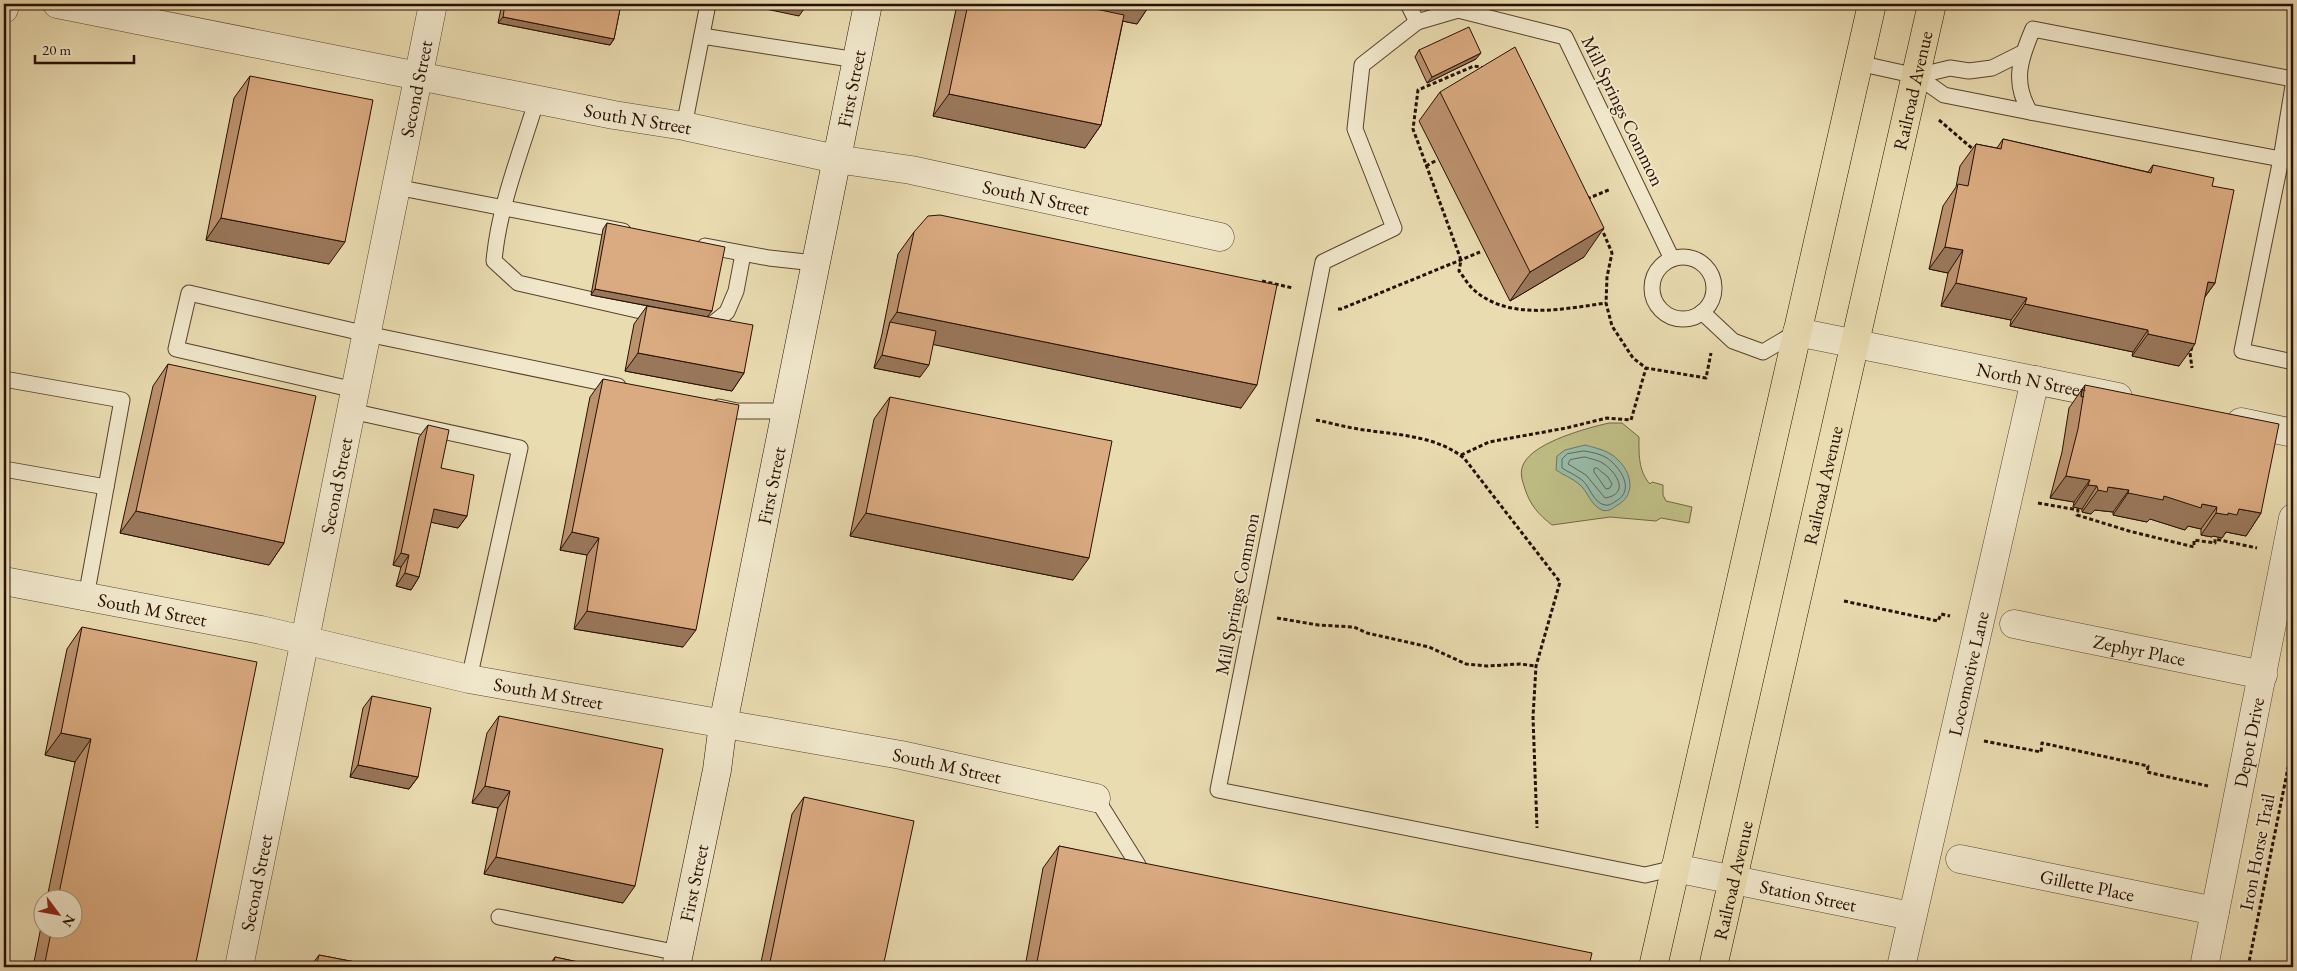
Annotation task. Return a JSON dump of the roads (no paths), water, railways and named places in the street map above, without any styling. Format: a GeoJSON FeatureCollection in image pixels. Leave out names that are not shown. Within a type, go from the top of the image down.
{"type":"FeatureCollection","features":[{"type":"Feature","properties":{"kind":"main road"},"geometry":{"type":"LineString","coordinates":[[1652,967],[1872,4]]}},
{"type":"Feature","properties":{"kind":"main road","name":"Railroad Avenue"},"geometry":{"type":"LineString","coordinates":[[1713,967],[1932,4]]}},
{"type":"Feature","properties":{"kind":"street"},"geometry":{"type":"LineString","coordinates":[[4,9],[5,4]]}},
{"type":"Feature","properties":{"kind":"street","name":"South N Street"},"geometry":{"type":"LineString","coordinates":[[57,4],[537,99],[684,126],[836,159],[911,170],[1220,237]]}},
{"type":"Feature","properties":{"kind":"street","name":"Second Street"},"geometry":{"type":"LineString","coordinates":[[240,967],[433,4]]}},
{"type":"Feature","properties":{"kind":"street","name":"First Street"},"geometry":{"type":"LineString","coordinates":[[678,960],[717,770],[722,724],[868,4]]}},
{"type":"Feature","properties":{"kind":"street","name":"North N Street"},"geometry":{"type":"LineString","coordinates":[[1798,332],[2140,402]]}},
{"type":"Feature","properties":{"kind":"street","name":"Locomotive Lane"},"geometry":{"type":"LineString","coordinates":[[1901,967],[1911,916],[2035,380]]}},
{"type":"Feature","properties":{"kind":"street"},"geometry":{"type":"LineString","coordinates":[[2217,417],[2293,433]]}},
{"type":"Feature","properties":{"kind":"street","name":"Depot Drive"},"geometry":{"type":"LineString","coordinates":[[2204,967],[2293,518]]}},
{"type":"Feature","properties":{"kind":"street","name":"South M Street"},"geometry":{"type":"LineString","coordinates":[[4,581],[261,630],[469,679],[901,755],[1096,798]]}},
{"type":"Feature","properties":{"kind":"street","name":"Zephyr Place"},"geometry":{"type":"LineString","coordinates":[[2014,624],[2263,676]]}},
{"type":"Feature","properties":{"kind":"street","name":"Gillette Place"},"geometry":{"type":"LineString","coordinates":[[1960,859],[2215,911]]}},
{"type":"Feature","properties":{"kind":"street","name":"Station Street"},"geometry":{"type":"LineString","coordinates":[[1675,868],[1733,878],[1911,916]]}},
{"type":"Feature","properties":{"kind":"lane"},"geometry":{"type":"LineString","coordinates":[[684,126],[708,4]]}},
{"type":"Feature","properties":{"kind":"lane"},"geometry":{"type":"LineString","coordinates":[[1408,4],[1417,22]]}},
{"type":"Feature","properties":{"kind":"lane","name":"Mill Springs Common"},"geometry":{"type":"LineString","coordinates":[[1672,259],[1565,37],[1458,10],[1417,22],[1362,65],[1355,129],[1394,228],[1323,262],[1218,790],[1645,875],[1675,868]]}},
{"type":"Feature","properties":{"kind":"lane"},"geometry":{"type":"LineString","coordinates":[[2030,112],[2021,96],[2019,78],[2022,53],[2034,29],[2293,79]]}},
{"type":"Feature","properties":{"kind":"lane"},"geometry":{"type":"LineString","coordinates":[[702,36],[857,60]]}},
{"type":"Feature","properties":{"kind":"lane"},"geometry":{"type":"LineString","coordinates":[[1916,76],[1950,68],[1969,71],[1992,68],[2022,53]]}},
{"type":"Feature","properties":{"kind":"lane"},"geometry":{"type":"LineString","coordinates":[[1858,63],[1916,76],[1944,95],[2281,159]]}},
{"type":"Feature","properties":{"kind":"lane"},"geometry":{"type":"LineString","coordinates":[[2293,86],[2281,159],[2242,351],[2293,362]]}},
{"type":"Feature","properties":{"kind":"lane"},"geometry":{"type":"LineString","coordinates":[[537,99],[496,234],[494,260],[518,283],[673,318]]}},
{"type":"Feature","properties":{"kind":"lane"},"geometry":{"type":"LineString","coordinates":[[396,187],[638,234]]}},
{"type":"Feature","properties":{"kind":"lane"},"geometry":{"type":"LineString","coordinates":[[695,245],[743,254],[815,263]]}},
{"type":"Feature","properties":{"kind":"lane"},"geometry":{"type":"LineString","coordinates":[[692,322],[711,326],[727,312],[736,291],[743,254]]}},
{"type":"Feature","properties":{"kind":"lane"},"geometry":{"type":"LineString","coordinates":[[1692,258],[1700,262],[1712,277],[1714,287],[1713,296],[1702,312],[1693,318],[1682,320],[1663,312],[1656,303],[1652,293],[1652,283],[1656,273],[1663,264],[1672,259],[1692,258]]}},
{"type":"Feature","properties":{"kind":"lane"},"geometry":{"type":"LineString","coordinates":[[469,679],[520,448],[176,349],[189,293],[367,334],[632,389]]}},
{"type":"Feature","properties":{"kind":"lane"},"geometry":{"type":"LineString","coordinates":[[1702,312],[1733,341],[1763,352],[1798,332]]}},
{"type":"Feature","properties":{"kind":"lane"},"geometry":{"type":"LineString","coordinates":[[4,380],[122,400],[86,597]]}},
{"type":"Feature","properties":{"kind":"lane"},"geometry":{"type":"LineString","coordinates":[[708,405],[737,411],[786,411]]}},
{"type":"Feature","properties":{"kind":"lane"},"geometry":{"type":"LineString","coordinates":[[4,469],[106,487]]}},
{"type":"Feature","properties":{"kind":"lane"},"geometry":{"type":"LineString","coordinates":[[1096,798],[1138,865],[1139,898]]}},
{"type":"Feature","properties":{"kind":"lane"},"geometry":{"type":"LineString","coordinates":[[499,917],[678,960]]}},
{"type":"Feature","properties":{"kind":"water"},"geometry":{"type":"Polygon","coordinates":[[[1585,445],[1605,451],[1615,457],[1626,470],[1629,478],[1628,494],[1624,500],[1609,510],[1604,511],[1598,508],[1579,484],[1556,470],[1557,456],[1565,450],[1585,445]]]}}]}
